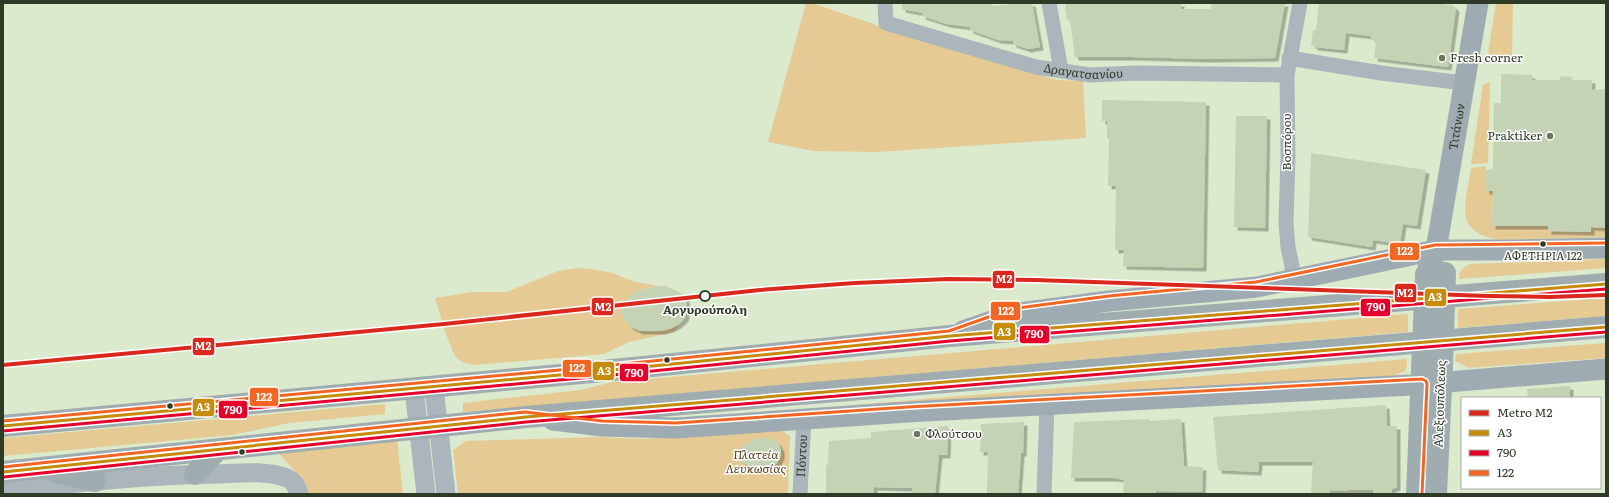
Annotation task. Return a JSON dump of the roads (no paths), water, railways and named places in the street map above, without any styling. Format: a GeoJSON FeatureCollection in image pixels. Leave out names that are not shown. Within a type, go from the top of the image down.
{"type":"FeatureCollection","features":[{"type":"Feature","properties":{"kind":"main road","name":"Τιτάνων"},"geometry":{"type":"LineString","coordinates":[[1436,250],[1478,3]]}},
{"type":"Feature","properties":{"kind":"main road"},"geometry":{"type":"LineString","coordinates":[[950,336],[1012,314],[1109,301],[1234,290],[1290,281],[1436,250],[1606,248]]}},
{"type":"Feature","properties":{"kind":"main road","name":"Αλεξιουπόλεως"},"geometry":{"type":"LineString","coordinates":[[1436,250],[1432,376],[1436,494]]}},
{"type":"Feature","properties":{"kind":"main road"},"geometry":{"type":"LineString","coordinates":[[3,426],[424,388],[950,336],[1606,284]]}},
{"type":"Feature","properties":{"kind":"main road"},"geometry":{"type":"LineString","coordinates":[[3,472],[526,417],[1606,327]]}},
{"type":"Feature","properties":{"kind":"main road"},"geometry":{"type":"LineString","coordinates":[[526,417],[602,426],[676,428],[1047,405],[1432,376],[1499,376],[1606,369]]}},
{"type":"Feature","properties":{"kind":"main road","name":"Αλεξιουπόλεως"},"geometry":{"type":"LineString","coordinates":[[1417,494],[1432,376]]}},
{"type":"Feature","properties":{"kind":"main road"},"geometry":{"type":"LineString","coordinates":[[195,474],[218,450]]}},
{"type":"Feature","properties":{"kind":"main road"},"geometry":{"type":"LineString","coordinates":[[42,468],[95,481]]}},
{"type":"Feature","properties":{"kind":"street","name":"Δραγατσανίου"},"geometry":{"type":"LineString","coordinates":[[885,3],[886,23],[1036,66],[1090,75],[1135,73],[1287,75]]}},
{"type":"Feature","properties":{"kind":"street"},"geometry":{"type":"LineString","coordinates":[[1049,3],[1061,70]]}},
{"type":"Feature","properties":{"kind":"street","name":"Βοσπόρου"},"geometry":{"type":"LineString","coordinates":[[1290,281],[1292,266],[1288,247],[1286,223],[1288,157],[1287,75],[1300,3]]}},
{"type":"Feature","properties":{"kind":"street"},"geometry":{"type":"LineString","coordinates":[[1289,58],[1381,73],[1464,83]]}},
{"type":"Feature","properties":{"kind":"street"},"geometry":{"type":"LineString","coordinates":[[424,388],[429,427],[446,494]]}},
{"type":"Feature","properties":{"kind":"street"},"geometry":{"type":"LineString","coordinates":[[1044,494],[1047,405]]}},
{"type":"Feature","properties":{"kind":"street","name":"Πόντου"},"geometry":{"type":"LineString","coordinates":[[800,494],[804,419]]}},
{"type":"Feature","properties":{"kind":"street"},"geometry":{"type":"LineString","coordinates":[[426,494],[429,427]]}},
{"type":"Feature","properties":{"kind":"street"},"geometry":{"type":"LineString","coordinates":[[3,491],[95,481],[195,474],[244,473],[274,475],[293,481],[299,494]]}},
{"type":"Feature","properties":{"kind":"metro line","name":"Μ2"},"geometry":{"type":"LineString","coordinates":[[3,365],[444,324],[760,290],[855,283],[948,279],[1036,280],[1487,296],[1550,297],[1606,295]]}},
{"type":"Feature","properties":{"kind":"place","name":"Fresh corner"},"geometry":{"type":"Point","coordinates":[1442,58]}},
{"type":"Feature","properties":{"kind":"place","name":"Praktiker"},"geometry":{"type":"Point","coordinates":[1550,136]}},
{"type":"Feature","properties":{"kind":"place","name":"ΑΦΕΤΗΡΙΑ 122"},"geometry":{"type":"Point","coordinates":[1543,244]}},
{"type":"Feature","properties":{"kind":"place","name":"Αργυρούπολη"},"geometry":{"type":"Point","coordinates":[705,296]}},
{"type":"Feature","properties":{"kind":"place","name":"Φλούτσου"},"geometry":{"type":"Point","coordinates":[917,434]}},
{"type":"Feature","properties":{"kind":"park label","name":"Πλατεία Λευκωσίας"},"geometry":{"type":"Point","coordinates":[756,462]}}]}
